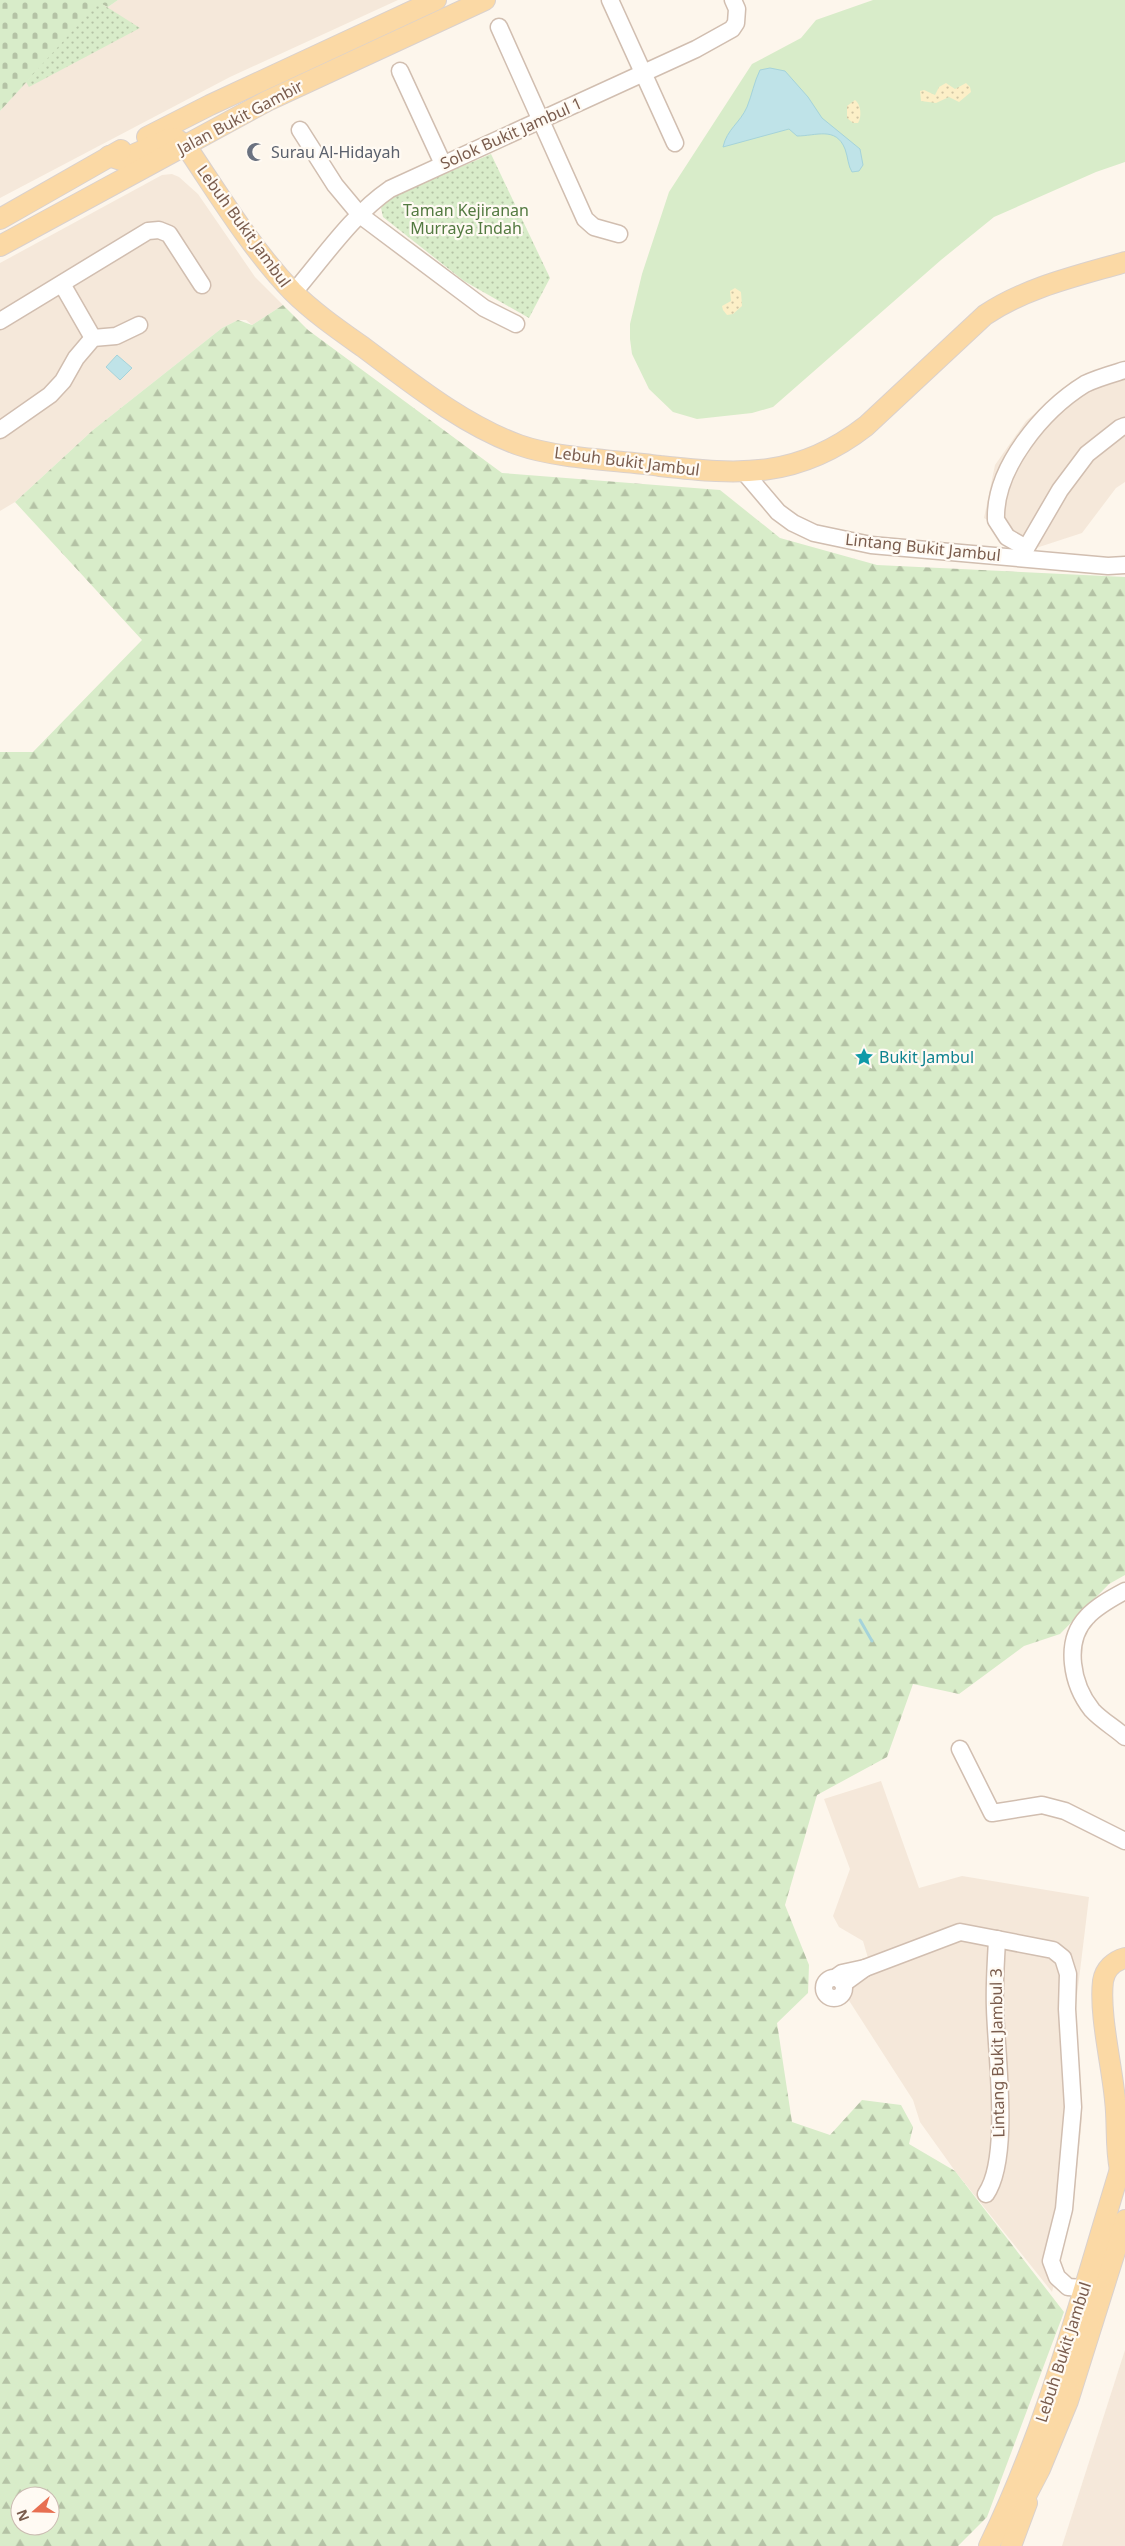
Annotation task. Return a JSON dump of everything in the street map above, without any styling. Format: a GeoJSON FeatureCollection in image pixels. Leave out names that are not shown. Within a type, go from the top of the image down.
{"type":"FeatureCollection","features":[{"type":"Feature","properties":{"kind":"main road","name":"Jalan Bukit Gambir"},"geometry":{"type":"LineString","coordinates":[[0,219],[109,156],[210,105],[436,0]]}},
{"type":"Feature","properties":{"kind":"main road","name":"Jalan Bukit Gambir"},"geometry":{"type":"LineString","coordinates":[[0,246],[313,78],[485,0]]}},
{"type":"Feature","properties":{"kind":"main road"},"geometry":{"type":"LineString","coordinates":[[186,146],[186,132],[210,105]]}},
{"type":"Feature","properties":{"kind":"main road"},"geometry":{"type":"LineString","coordinates":[[109,156],[121,160],[175,138],[186,146]]}},
{"type":"Feature","properties":{"kind":"main road","name":"Lebuh Bukit Jambul"},"geometry":{"type":"LineString","coordinates":[[186,146],[257,248],[294,292],[410,381],[471,421],[520,445],[551,453],[684,468],[745,472],[792,465],[813,458],[850,439],[985,315],[1008,300],[1062,280],[1125,262]]}},
{"type":"Feature","properties":{"kind":"main road"},"geometry":{"type":"LineString","coordinates":[[1122,2161],[1115,2146],[1116,2102],[1103,2000],[1103,1980],[1114,1962],[1125,1958]]}},
{"type":"Feature","properties":{"kind":"main road","name":"Lebuh Bukit Jambul"},"geometry":{"type":"LineString","coordinates":[[988,2546],[1004,2516],[1044,2412],[1122,2161]]}},
{"type":"Feature","properties":{"kind":"main road","name":"Lebuh Bukit Jambul"},"geometry":{"type":"LineString","coordinates":[[1000,2546],[1040,2469],[1068,2401],[1125,2220]]}},
{"type":"Feature","properties":{"kind":"main road"},"geometry":{"type":"LineString","coordinates":[[1011,2546],[1040,2469]]}},
{"type":"Feature","properties":{"kind":"street"},"geometry":{"type":"LineString","coordinates":[[610,0],[675,143]]}},
{"type":"Feature","properties":{"kind":"street","name":"Solok Bukit Jambul 1"},"geometry":{"type":"LineString","coordinates":[[294,292],[360,215],[375,200],[390,189],[644,73],[732,28],[738,16],[733,0]]}},
{"type":"Feature","properties":{"kind":"street"},"geometry":{"type":"LineString","coordinates":[[499,27],[585,219],[594,227],[619,234]]}},
{"type":"Feature","properties":{"kind":"street"},"geometry":{"type":"LineString","coordinates":[[400,72],[443,164]]}},
{"type":"Feature","properties":{"kind":"street"},"geometry":{"type":"LineString","coordinates":[[300,130],[334,185],[360,215],[484,308],[516,324]]}},
{"type":"Feature","properties":{"kind":"street"},"geometry":{"type":"LineString","coordinates":[[0,322],[148,232],[159,230],[169,234],[202,285]]}},
{"type":"Feature","properties":{"kind":"street"},"geometry":{"type":"LineString","coordinates":[[62,284],[93,338]]}},
{"type":"Feature","properties":{"kind":"street"},"geometry":{"type":"LineString","coordinates":[[0,430],[50,395],[63,381],[76,358],[93,338],[116,336],[138,325]]}},
{"type":"Feature","properties":{"kind":"street"},"geometry":{"type":"LineString","coordinates":[[1125,370],[1087,384],[1048,412],[1026,439],[1012,461],[1001,490],[996,520],[1007,536],[1023,553],[1060,490],[1088,454],[1125,426]]}},
{"type":"Feature","properties":{"kind":"street","name":"Lintang Bukit Jambul"},"geometry":{"type":"LineString","coordinates":[[745,472],[778,512],[793,523],[814,533],[871,545],[1023,553],[1108,566],[1125,565]]}},
{"type":"Feature","properties":{"kind":"street"},"geometry":{"type":"LineString","coordinates":[[1125,1590],[1087,1617],[1074,1641],[1072,1657],[1080,1690],[1087,1702],[1093,1711],[1125,1737]]}},
{"type":"Feature","properties":{"kind":"street"},"geometry":{"type":"LineString","coordinates":[[960,1749],[992,1813],[1042,1805],[1065,1811],[1125,1841]]}},
{"type":"Feature","properties":{"kind":"street"},"geometry":{"type":"LineString","coordinates":[[839,1981],[842,1973],[864,1968],[952,1934],[968,1932],[1053,1950],[1063,1958],[1068,1974],[1067,2009],[1073,2107],[1064,2209],[1051,2261],[1057,2277],[1068,2287],[1083,2288]]}},
{"type":"Feature","properties":{"kind":"street","name":"Lintang Bukit Jambul 3"},"geometry":{"type":"LineString","coordinates":[[986,2194],[993,2183],[1001,2120],[994,2008],[996,1939]]}},
{"type":"Feature","properties":{"kind":"shaded area"},"geometry":{"type":"Polygon","coordinates":[[[118,0],[398,0],[230,77],[0,198],[0,111],[99,2],[108,7],[118,0]]]}},
{"type":"Feature","properties":{"kind":"shaded area"},"geometry":{"type":"Polygon","coordinates":[[[172,174],[179,177],[198,194],[255,277],[283,305],[252,325],[246,320],[238,320],[222,328],[93,430],[15,502],[0,511],[0,263],[162,175],[172,174]]]}},
{"type":"Feature","properties":{"kind":"shaded area"},"geometry":{"type":"Polygon","coordinates":[[[1125,362],[1125,482],[1116,488],[1082,533],[1036,548],[984,518],[995,465],[1026,421],[1072,381],[1125,362]]]}},
{"type":"Feature","properties":{"kind":"shaded area"},"geometry":{"type":"Polygon","coordinates":[[[881,1781],[919,1888],[962,1876],[1089,1897],[1075,2012],[1082,2118],[1073,2210],[1052,2292],[955,2171],[920,2122],[913,2100],[848,1999],[836,1971],[868,1958],[863,1941],[839,1927],[833,1916],[850,1869],[824,1799],[881,1781]]]}},
{"type":"Feature","properties":{"kind":"shaded area"},"geometry":{"type":"Polygon","coordinates":[[[1125,2350],[1125,2546],[1062,2546],[1125,2350]]]}},
{"type":"Feature","properties":{"kind":"green space"},"geometry":{"type":"Polygon","coordinates":[[[0,0],[118,0],[108,7],[99,3],[0,111],[0,0]]]}},
{"type":"Feature","properties":{"kind":"green space"},"geometry":{"type":"Polygon","coordinates":[[[873,0],[1125,0],[1125,162],[1096,172],[994,217],[941,260],[773,407],[752,413],[697,419],[673,412],[649,389],[632,354],[630,339],[630,324],[642,274],[669,192],[752,64],[801,38],[816,20],[873,0]]]}},
{"type":"Feature","properties":{"kind":"green space"},"geometry":{"type":"Polygon","coordinates":[[[99,2],[140,28],[29,87],[26,82],[99,2]]]}},
{"type":"Feature","properties":{"kind":"green space","name":"Taman Kejiranan Murraya Indah"},"geometry":{"type":"Polygon","coordinates":[[[491,154],[550,278],[529,318],[464,281],[383,217],[381,208],[390,197],[491,154]]]}},
{"type":"Feature","properties":{"kind":"green space"},"geometry":{"type":"Polygon","coordinates":[[[283,305],[308,330],[502,473],[720,490],[780,538],[877,565],[1125,577],[1125,1575],[1109,1584],[1060,1634],[1024,1646],[959,1694],[913,1684],[887,1757],[817,1795],[785,1905],[809,1965],[808,1993],[777,2023],[792,2122],[830,2135],[862,2100],[901,2105],[913,2127],[909,2144],[955,2171],[1064,2312],[987,2517],[958,2546],[0,2546],[0,752],[33,752],[142,640],[15,502],[93,430],[222,328],[238,320],[252,325],[283,305]]]}},
{"type":"Feature","properties":{"kind":"sand"},"geometry":{"type":"Polygon","coordinates":[[[946,83],[955,89],[966,83],[970,87],[971,92],[959,102],[949,97],[936,103],[921,101],[920,91],[924,90],[935,95],[939,87],[946,83]]]}},
{"type":"Feature","properties":{"kind":"sand"},"geometry":{"type":"Polygon","coordinates":[[[855,100],[859,104],[860,111],[858,123],[853,123],[847,118],[847,106],[855,100]]]}},
{"type":"Feature","properties":{"kind":"sand"},"geometry":{"type":"Polygon","coordinates":[[[735,288],[741,292],[742,306],[733,314],[727,315],[722,306],[731,301],[730,291],[735,288]]]}},
{"type":"Feature","properties":{"kind":"water"},"geometry":{"type":"Polygon","coordinates":[[[770,68],[785,71],[808,97],[822,118],[860,149],[863,165],[859,171],[852,172],[845,149],[836,137],[831,135],[797,136],[789,129],[723,147],[727,135],[747,107],[760,70],[770,68]]]}},
{"type":"Feature","properties":{"kind":"water"},"geometry":{"type":"Polygon","coordinates":[[[117,355],[132,368],[120,380],[106,367],[117,355]]]}},
{"type":"Feature","properties":{"kind":"waterway"},"geometry":{"type":"LineString","coordinates":[[860,1620],[872,1641]]}},
{"type":"Feature","properties":{"kind":"place","name":"Surau Al-Hidayah"},"geometry":{"type":"Point","coordinates":[256,152]}},
{"type":"Feature","properties":{"kind":"place","name":"Bukit Jambul"},"geometry":{"type":"Point","coordinates":[864,1057]}}]}
